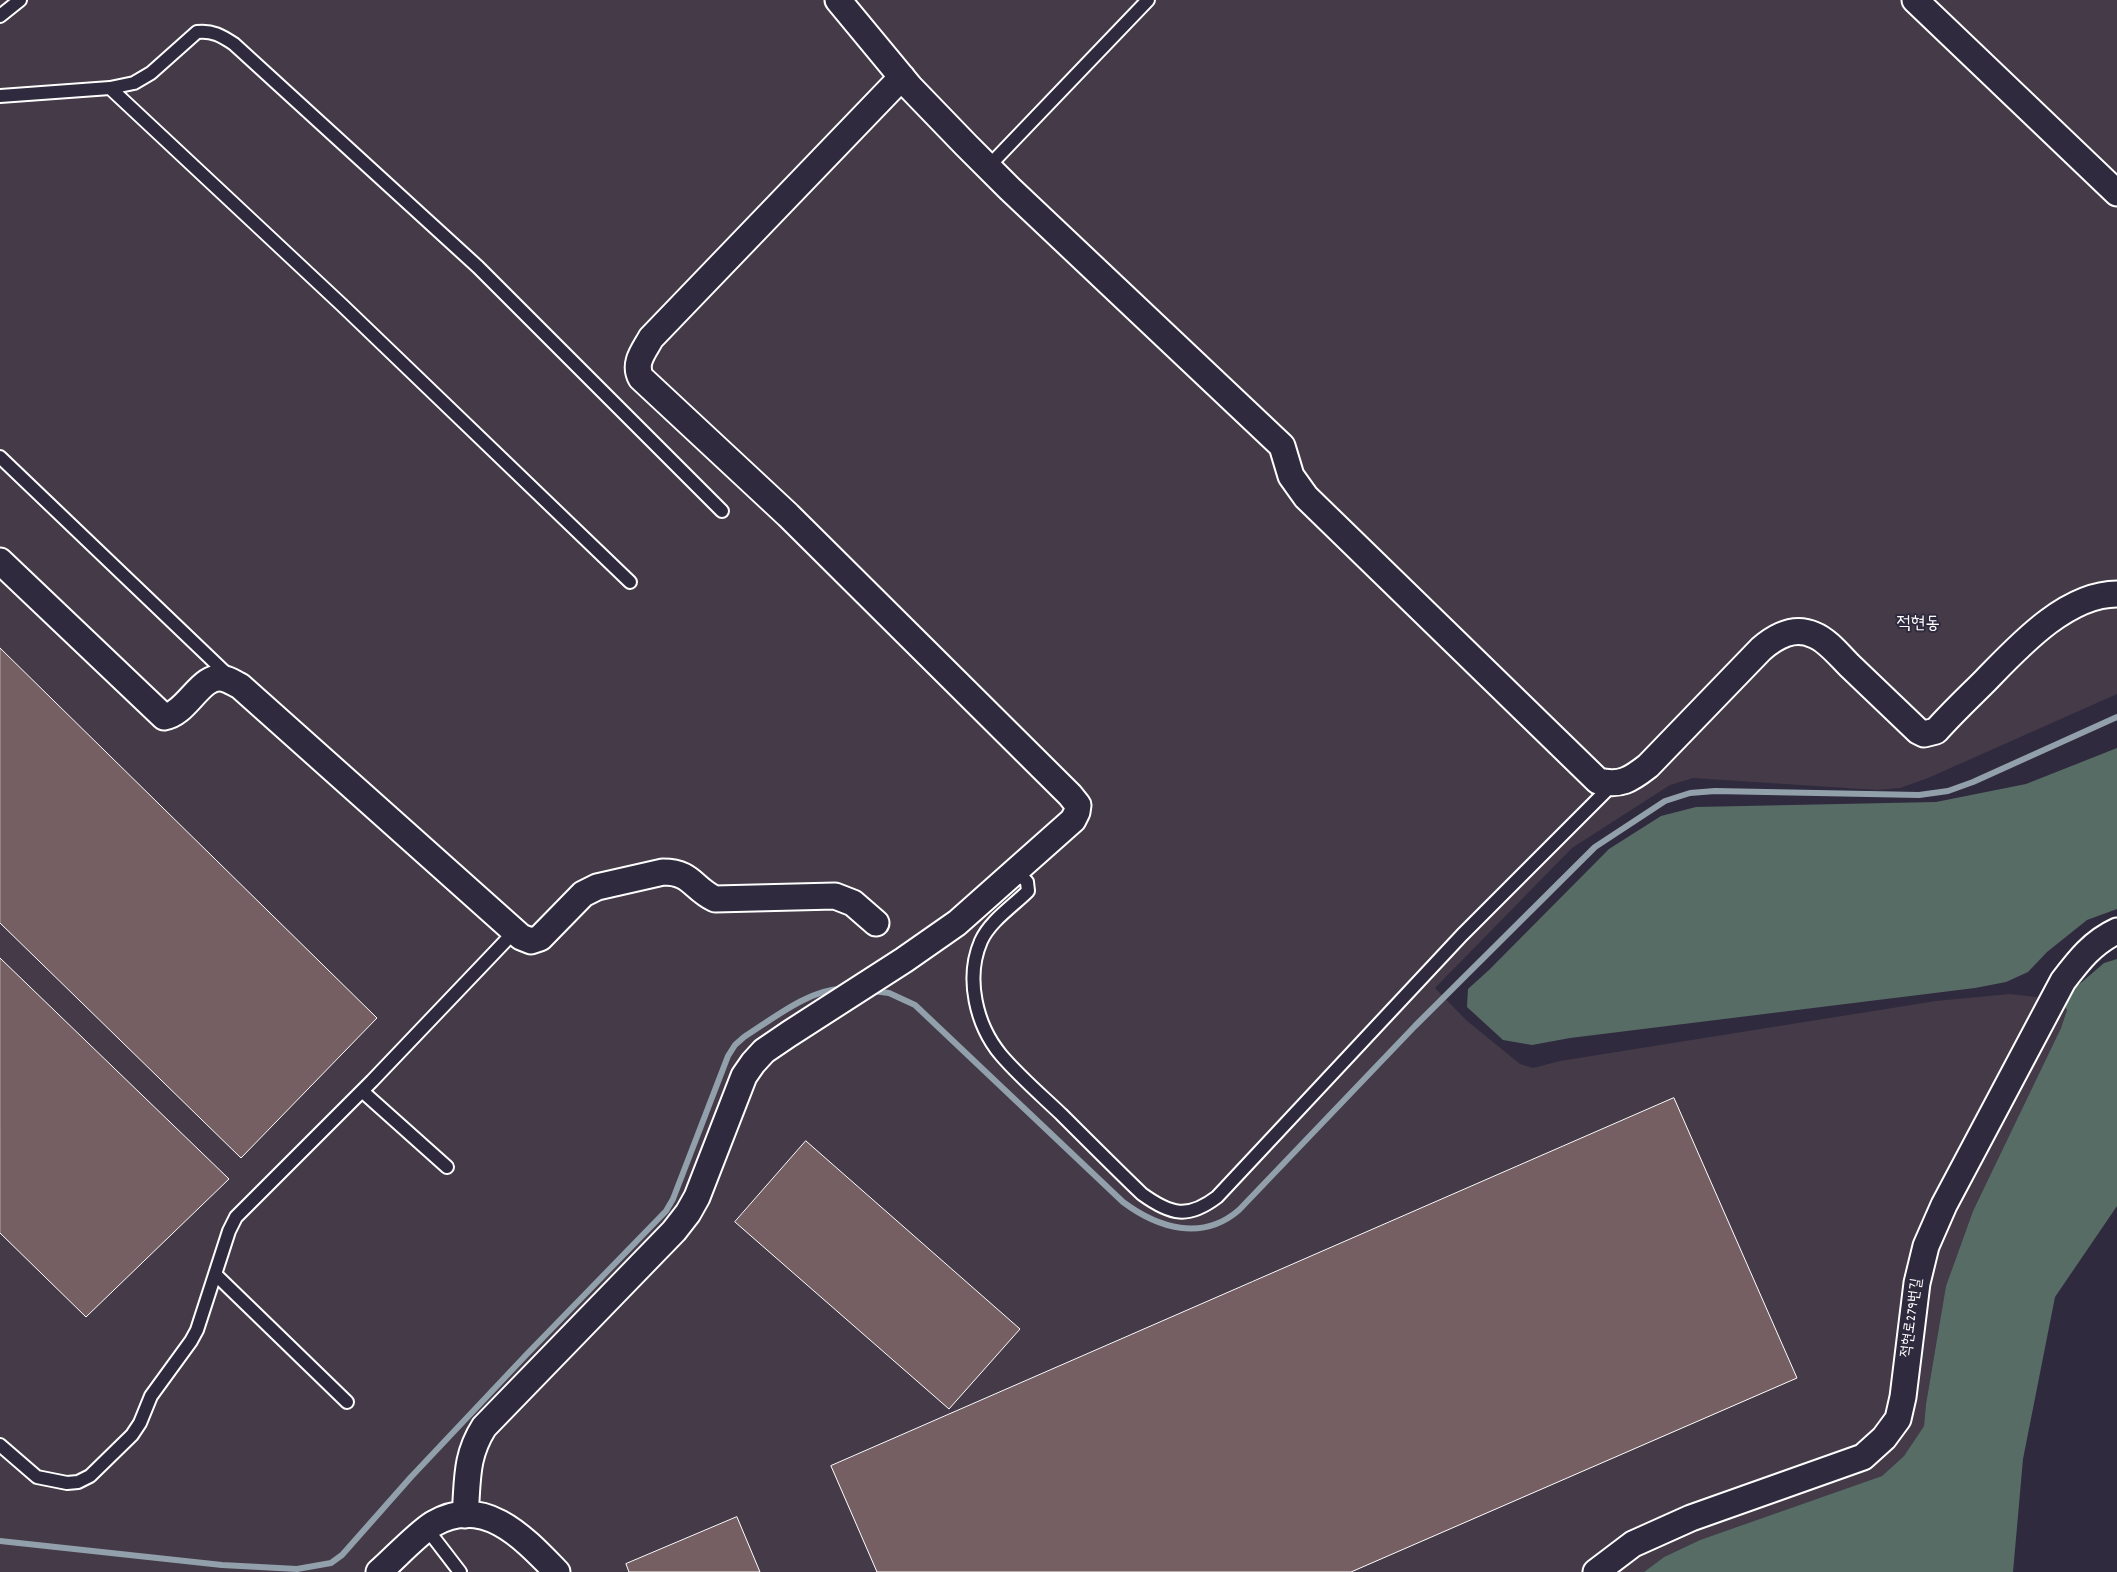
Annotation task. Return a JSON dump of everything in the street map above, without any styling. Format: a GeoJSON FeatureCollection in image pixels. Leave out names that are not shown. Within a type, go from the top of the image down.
{"type":"FeatureCollection","features":[{"type":"Feature","properties":{"kind":"street"},"geometry":{"type":"LineString","coordinates":[[1915,0],[2117,193]]}},
{"type":"Feature","properties":{"kind":"street"},"geometry":{"type":"LineString","coordinates":[[845,3],[902,77],[988,167],[1282,446],[1291,476],[1306,497],[1598,781],[1613,784],[1631,779],[1648,766],[1761,649],[1776,636],[1786,633],[1803,632],[1814,635],[1833,649],[1918,731],[1924,734],[1936,731],[2036,631],[2085,600],[2105,594],[2117,594]]}},
{"type":"Feature","properties":{"kind":"street"},"geometry":{"type":"LineString","coordinates":[[465,1515],[470,1455],[475,1442],[484,1428],[674,1231],[688,1213],[697,1197],[744,1076],[753,1063],[770,1047],[944,932],[1072,820],[1077,812],[1078,805],[1070,794],[788,515],[640,378],[637,370],[638,360],[651,338],[902,77]]}},
{"type":"Feature","properties":{"kind":"street"},"geometry":{"type":"LineString","coordinates":[[0,561],[164,717],[178,712],[208,681],[216,678],[225,678],[240,686],[521,937],[531,941],[540,938],[583,894],[597,886],[663,872],[673,872],[687,876],[708,896],[715,899],[835,896],[853,902],[876,923]]}},
{"type":"Feature","properties":{"kind":"street","name":"적현로279번길"},"geometry":{"type":"LineString","coordinates":[[1596,1572],[1633,1544],[1691,1518],[1862,1457],[1884,1438],[1898,1419],[1900,1412],[1917,1283],[1926,1246],[1944,1205],[2063,981],[2079,959],[2101,939],[2117,931]]}},
{"type":"Feature","properties":{"kind":"street"},"geometry":{"type":"LineString","coordinates":[[379,1572],[427,1529],[451,1515],[479,1515],[504,1524],[530,1544],[557,1572]]}},
{"type":"Feature","properties":{"kind":"lane"},"geometry":{"type":"LineString","coordinates":[[0,16],[20,0]]}},
{"type":"Feature","properties":{"kind":"lane"},"geometry":{"type":"LineString","coordinates":[[988,167],[1148,0]]}},
{"type":"Feature","properties":{"kind":"lane"},"geometry":{"type":"LineString","coordinates":[[0,96],[110,88],[134,83],[151,73],[197,32],[205,31],[219,35],[234,44],[478,267],[722,511]]}},
{"type":"Feature","properties":{"kind":"lane"},"geometry":{"type":"LineString","coordinates":[[110,88],[343,306],[630,582]]}},
{"type":"Feature","properties":{"kind":"lane"},"geometry":{"type":"LineString","coordinates":[[0,456],[240,686]]}},
{"type":"Feature","properties":{"kind":"lane"},"geometry":{"type":"LineString","coordinates":[[1016,870],[1027,882],[1028,891],[987,930],[982,939],[974,967],[973,981],[976,999],[983,1024],[991,1041],[1014,1069],[1142,1194],[1157,1205],[1177,1212],[1192,1212],[1205,1206],[1217,1197],[1462,935],[1613,784]]}},
{"type":"Feature","properties":{"kind":"lane"},"geometry":{"type":"LineString","coordinates":[[0,1445],[38,1477],[66,1483],[78,1482],[90,1476],[132,1435],[140,1423],[151,1396],[184,1353],[197,1330],[229,1231],[236,1217],[362,1091],[515,931]]}},
{"type":"Feature","properties":{"kind":"lane"},"geometry":{"type":"LineString","coordinates":[[362,1091],[447,1167]]}},
{"type":"Feature","properties":{"kind":"lane"},"geometry":{"type":"LineString","coordinates":[[215,1274],[347,1402]]}},
{"type":"Feature","properties":{"kind":"lane"},"geometry":{"type":"LineString","coordinates":[[427,1529],[460,1572]]}},
{"type":"Feature","properties":{"kind":"shaded area"},"geometry":{"type":"Polygon","coordinates":[[[0,0],[2117,0],[2117,694],[1928,778],[1900,788],[1877,790],[1693,778],[1670,785],[1572,848],[1435,988],[1466,1020],[1520,1064],[1533,1068],[1560,1061],[1936,1001],[2010,994],[2061,1000],[2067,1010],[2061,1028],[1973,1211],[1946,1286],[1924,1426],[1904,1456],[1882,1476],[1700,1540],[1664,1557],[1644,1572],[0,1572],[0,0]]]}},
{"type":"Feature","properties":{"kind":"green space"},"geometry":{"type":"Polygon","coordinates":[[[2117,748],[2117,909],[2087,920],[2047,952],[2028,972],[2006,982],[1975,988],[1570,1038],[1532,1045],[1503,1040],[1467,1007],[1468,989],[1609,849],[1661,816],[1696,807],[1936,802],[2026,784],[2117,748]]]}},
{"type":"Feature","properties":{"kind":"green space"},"geometry":{"type":"Polygon","coordinates":[[[2117,959],[2117,1206],[2055,1297],[2023,1459],[2013,1572],[1644,1572],[1664,1557],[1700,1540],[1882,1476],[1904,1456],[1924,1426],[1946,1286],[1973,1211],[2061,1028],[2067,1010],[2061,1000],[2104,963],[2117,959]]]}},
{"type":"Feature","properties":{"kind":"building"},"geometry":{"type":"Polygon","coordinates":[[[0,648],[377,1018],[241,1158],[0,923],[0,648]]]}},
{"type":"Feature","properties":{"kind":"building"},"geometry":{"type":"Polygon","coordinates":[[[0,958],[229,1179],[86,1317],[0,1233],[0,958]]]}},
{"type":"Feature","properties":{"kind":"building"},"geometry":{"type":"Polygon","coordinates":[[[1674,1098],[1797,1378],[1351,1572],[877,1572],[831,1466],[1674,1098]]]}},
{"type":"Feature","properties":{"kind":"building"},"geometry":{"type":"Polygon","coordinates":[[[806,1141],[1020,1329],[949,1409],[735,1222],[806,1141]]]}},
{"type":"Feature","properties":{"kind":"building"},"geometry":{"type":"Polygon","coordinates":[[[737,1517],[760,1572],[629,1572],[626,1564],[737,1517]]]}},
{"type":"Feature","properties":{"kind":"waterway"},"geometry":{"type":"LineString","coordinates":[[873,991],[889,993],[915,1005],[1123,1202],[1151,1219],[1165,1224],[1180,1228],[1210,1226],[1225,1220],[1239,1210],[1415,1026],[1595,847],[1665,801],[1690,793],[1715,791],[1919,795],[1948,791],[1973,782],[2117,717]]}},
{"type":"Feature","properties":{"kind":"waterway"},"geometry":{"type":"LineString","coordinates":[[0,1541],[222,1565],[297,1569],[331,1563],[342,1555],[411,1477],[666,1211],[673,1199],[728,1056],[735,1045],[766,1022],[805,999],[831,990],[843,989]]}},
{"type":"Feature","properties":{"kind":"district","name":"적현동"},"geometry":{"type":"Point","coordinates":[1918,626]}}]}
